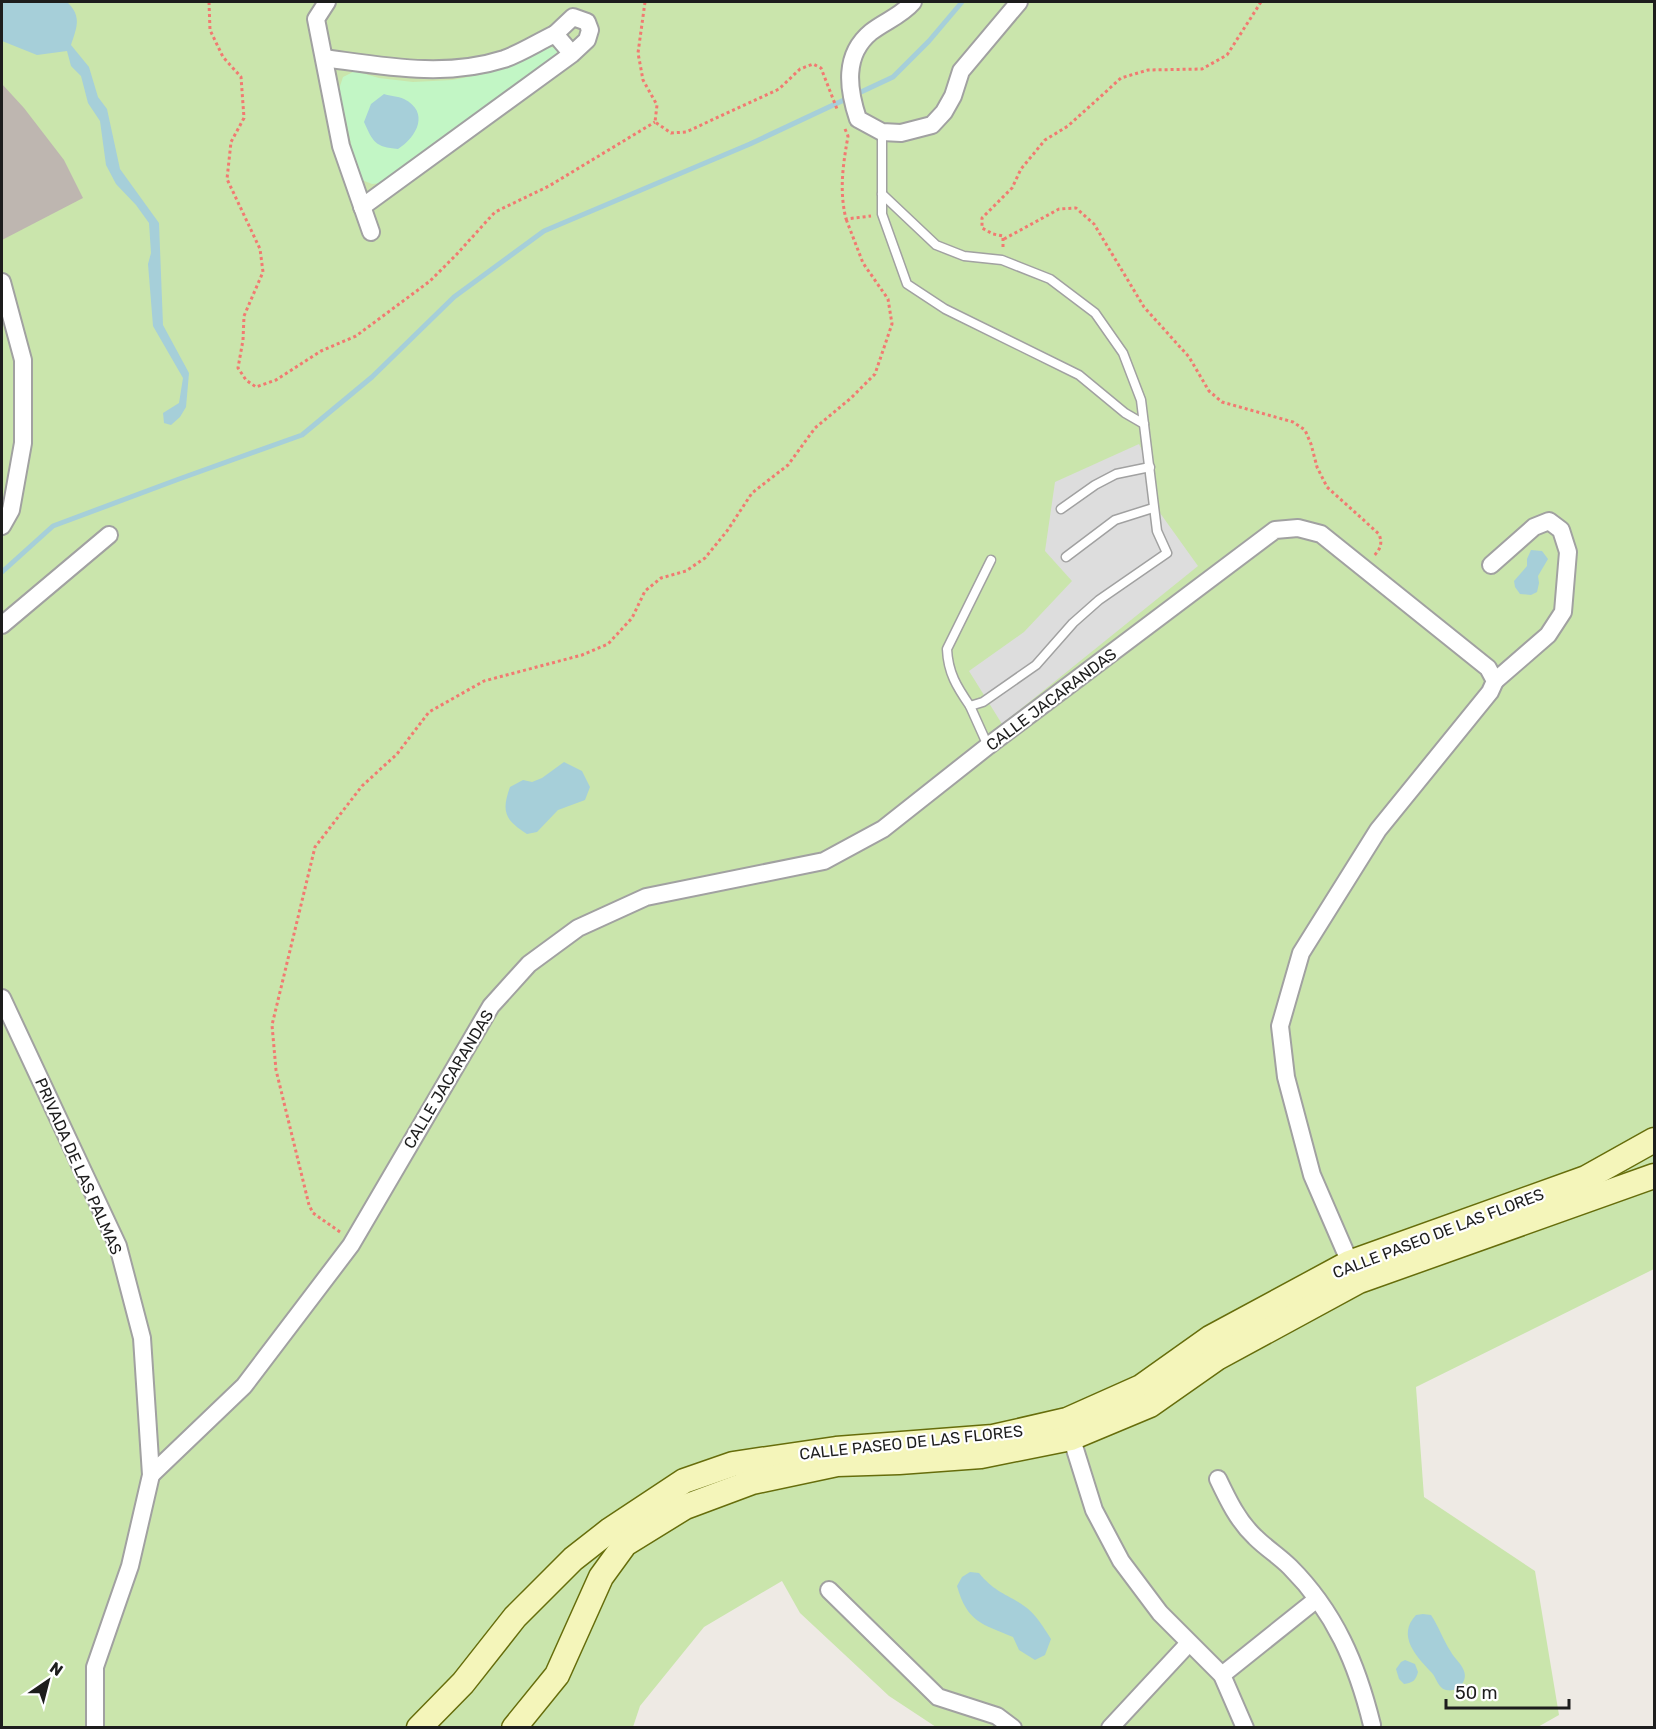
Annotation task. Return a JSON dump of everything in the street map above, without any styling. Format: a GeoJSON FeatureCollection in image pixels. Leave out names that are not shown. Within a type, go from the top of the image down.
{"type":"FeatureCollection","features":[{"type":"Feature","properties":{"kind":"street"},"geometry":{"type":"LineString","coordinates":[[327,2],[316,19],[341,146],[371,232]]}},
{"type":"Feature","properties":{"kind":"street"},"geometry":{"type":"LineString","coordinates":[[913,2],[870,33],[859,45],[852,58],[849,77],[851,99],[858,119],[882,132],[901,133],[932,125],[954,96],[962,71],[1019,2]]}},
{"type":"Feature","properties":{"kind":"street"},"geometry":{"type":"LineString","coordinates":[[324,58],[423,70],[461,68],[505,59],[555,34],[573,17],[587,22],[590,30],[587,40],[572,54],[363,207]]}},
{"type":"Feature","properties":{"kind":"street"},"geometry":{"type":"LineString","coordinates":[[555,34],[572,54]]}},
{"type":"Feature","properties":{"kind":"street"},"geometry":{"type":"LineString","coordinates":[[2,282],[23,360],[24,443],[11,510],[2,526]]}},
{"type":"Feature","properties":{"kind":"street"},"geometry":{"type":"LineString","coordinates":[[1354,1272],[1312,1175],[1286,1077],[1280,1026],[1300,953],[1378,830],[1490,692],[1495,681],[1548,635],[1563,612],[1568,552],[1561,530],[1549,521],[1534,527],[1491,565]]}},
{"type":"Feature","properties":{"kind":"street","name":"CALLE JACARANDAS"},"geometry":{"type":"LineString","coordinates":[[151,1475],[244,1386],[354,1240],[491,1006],[529,964],[578,928],[646,897],[824,861],[883,829],[988,746],[1275,530],[1298,528],[1321,534],[1488,668],[1495,681]]}},
{"type":"Feature","properties":{"kind":"street"},"geometry":{"type":"LineString","coordinates":[[2,625],[109,535]]}},
{"type":"Feature","properties":{"kind":"street","name":"PRIVADA DE LAS PALMAS"},"geometry":{"type":"LineString","coordinates":[[2,998],[118,1246],[142,1338],[151,1475],[130,1566],[95,1667],[95,1728]]}},
{"type":"Feature","properties":{"kind":"street","name":"CALLE PASEO DE LAS FLORES"},"geometry":{"type":"LineString","coordinates":[[514,1728],[557,1675],[601,1577],[626,1544],[685,1507],[752,1482],[837,1464],[981,1456],[1150,1405],[1217,1358],[1354,1272],[1586,1178],[1654,1140]]}},
{"type":"Feature","properties":{"kind":"street","name":"CALLE PASEO DE LAS FLORES"},"geometry":{"type":"LineString","coordinates":[[1354,1272],[1654,1176]]}},
{"type":"Feature","properties":{"kind":"street"},"geometry":{"type":"LineString","coordinates":[[1069,1429],[1094,1510],[1121,1561],[1160,1613],[1222,1675],[1245,1728]]}},
{"type":"Feature","properties":{"kind":"street","name":"CALLE PASEO DE LAS FLORES"},"geometry":{"type":"LineString","coordinates":[[418,1728],[463,1683],[515,1617],[573,1559],[610,1530],[684,1481],[733,1464],[836,1449],[1069,1429]]}},
{"type":"Feature","properties":{"kind":"street"},"geometry":{"type":"LineString","coordinates":[[1218,1479],[1233,1510],[1254,1536],[1291,1568],[1333,1621],[1348,1648],[1362,1686],[1372,1725]]}},
{"type":"Feature","properties":{"kind":"street"},"geometry":{"type":"LineString","coordinates":[[829,1590],[938,1697],[997,1716],[1012,1728]]}},
{"type":"Feature","properties":{"kind":"street"},"geometry":{"type":"LineString","coordinates":[[1222,1675],[1317,1599]]}},
{"type":"Feature","properties":{"kind":"street"},"geometry":{"type":"LineString","coordinates":[[1110,1728],[1189,1643]]}},
{"type":"Feature","properties":{"kind":"lane"},"geometry":{"type":"LineString","coordinates":[[882,132],[882,214],[907,284],[945,309],[1079,375],[1125,413],[1144,424]]}},
{"type":"Feature","properties":{"kind":"lane"},"geometry":{"type":"LineString","coordinates":[[882,194],[936,245],[964,256],[1002,260],[1050,279],[1095,313],[1123,353],[1141,400],[1153,508],[1157,531],[1167,553],[1099,600],[1073,623],[1036,664],[984,702],[970,706]]}},
{"type":"Feature","properties":{"kind":"lane"},"geometry":{"type":"LineString","coordinates":[[1061,508],[1116,474],[1150,467]]}},
{"type":"Feature","properties":{"kind":"lane"},"geometry":{"type":"LineString","coordinates":[[1066,557],[1115,520],[1153,508]]}},
{"type":"Feature","properties":{"kind":"lane"},"geometry":{"type":"LineString","coordinates":[[988,746],[970,706],[953,681],[948,665],[947,649],[991,560]]}},
{"type":"Feature","properties":{"kind":"path"},"geometry":{"type":"LineString","coordinates":[[209,2],[210,30],[223,57],[242,77],[244,118],[231,142],[227,179],[260,249],[263,272],[243,316],[243,340],[238,368],[246,380],[256,387],[276,380],[321,351],[356,336],[430,281],[495,212],[549,186],[655,122]]}},
{"type":"Feature","properties":{"kind":"path"},"geometry":{"type":"LineString","coordinates":[[645,2],[638,52],[643,80],[657,105],[655,122]]}},
{"type":"Feature","properties":{"kind":"path"},"geometry":{"type":"LineString","coordinates":[[1002,260],[1004,239],[1001,235],[993,234],[982,228],[982,218],[1012,188],[1021,169],[1045,140],[1068,126],[1121,78],[1148,69],[1202,69],[1227,56],[1261,2]]}},
{"type":"Feature","properties":{"kind":"path"},"geometry":{"type":"LineString","coordinates":[[655,122],[671,134],[686,132],[779,89],[800,69],[813,64],[821,68],[826,83]]}},
{"type":"Feature","properties":{"kind":"path"},"geometry":{"type":"LineString","coordinates":[[354,1240],[313,1213],[309,1205],[276,1070],[272,1025],[315,847],[362,786],[397,754],[429,712],[484,681],[582,655],[608,644],[632,618],[645,591],[661,578],[686,571],[705,558],[727,531],[752,493],[788,465],[815,428],[875,374],[892,324],[888,299],[864,262],[846,219],[842,202],[841,185],[848,136]]}},
{"type":"Feature","properties":{"kind":"path"},"geometry":{"type":"LineString","coordinates":[[1004,239],[1059,209],[1076,208],[1094,224],[1144,307],[1189,357],[1209,391],[1222,402],[1293,422],[1305,430],[1317,467],[1327,487],[1379,534],[1382,543],[1380,549],[1364,569]]}},
{"type":"Feature","properties":{"kind":"path"},"geometry":{"type":"LineString","coordinates":[[846,219],[882,214]]}},
{"type":"Feature","properties":{"kind":"green space"},"geometry":{"type":"Polygon","coordinates":[[[2,2],[1654,2],[1654,1269],[1416,1387],[1424,1497],[1535,1571],[1559,1715],[1536,1728],[936,1727],[889,1696],[800,1613],[782,1581],[704,1627],[640,1706],[633,1727],[2,1728],[2,2]]]}},
{"type":"Feature","properties":{"kind":"green space"},"geometry":{"type":"Polygon","coordinates":[[[551,47],[558,49],[555,57],[487,104],[382,183],[372,184],[362,180],[356,167],[339,89],[343,77],[355,71],[379,78],[413,82],[452,80],[489,73],[551,47]]]}},
{"type":"Feature","properties":{"kind":"shaded area"},"geometry":{"type":"Polygon","coordinates":[[[1139,444],[1150,467],[1155,506],[1198,566],[1002,724],[969,671],[1024,632],[1072,581],[1045,551],[1055,482],[1139,444]]]}},
{"type":"Feature","properties":{"kind":"water"},"geometry":{"type":"Polygon","coordinates":[[[2,2],[67,2],[75,12],[77,22],[71,45],[89,67],[98,97],[107,109],[120,169],[159,223],[163,325],[189,373],[186,407],[171,425],[164,423],[163,413],[179,403],[183,378],[153,326],[148,264],[151,253],[149,223],[116,184],[106,165],[100,121],[88,103],[81,76],[71,66],[67,51],[37,55],[2,41],[2,2]]]}},
{"type":"Feature","properties":{"kind":"water"},"geometry":{"type":"Polygon","coordinates":[[[384,94],[402,98],[412,104],[419,117],[411,138],[398,149],[384,147],[376,142],[364,122],[371,104],[384,94]]]}},
{"type":"Feature","properties":{"kind":"water"},"geometry":{"type":"Polygon","coordinates":[[[1531,550],[1542,551],[1548,559],[1538,576],[1537,592],[1531,595],[1520,594],[1514,581],[1527,566],[1531,550]]]}},
{"type":"Feature","properties":{"kind":"water"},"geometry":{"type":"Polygon","coordinates":[[[564,762],[582,771],[590,787],[585,800],[558,810],[537,832],[527,834],[507,815],[506,803],[510,787],[523,780],[532,782],[542,778],[564,762]]]}},
{"type":"Feature","properties":{"kind":"water"},"geometry":{"type":"Polygon","coordinates":[[[970,1572],[979,1573],[991,1585],[1020,1603],[1034,1615],[1051,1639],[1045,1655],[1035,1660],[1019,1650],[1013,1637],[984,1625],[971,1615],[957,1586],[962,1577],[970,1572]]]}},
{"type":"Feature","properties":{"kind":"water"},"geometry":{"type":"Polygon","coordinates":[[[1416,1615],[1431,1615],[1452,1654],[1463,1668],[1465,1679],[1454,1690],[1441,1687],[1411,1646],[1408,1638],[1410,1623],[1416,1615]]]}},
{"type":"Feature","properties":{"kind":"water"},"geometry":{"type":"Polygon","coordinates":[[[1405,1660],[1415,1664],[1418,1672],[1414,1681],[1404,1684],[1399,1679],[1396,1669],[1405,1660]]]}},
{"type":"Feature","properties":{"kind":"building"},"geometry":{"type":"Polygon","coordinates":[[[2,84],[24,108],[64,160],[83,198],[2,240],[2,84]]]}},
{"type":"Feature","properties":{"kind":"waterway"},"geometry":{"type":"LineString","coordinates":[[2,572],[53,526],[302,435],[372,377],[454,297],[544,231],[750,144],[893,77],[929,41],[962,2]]}}]}
